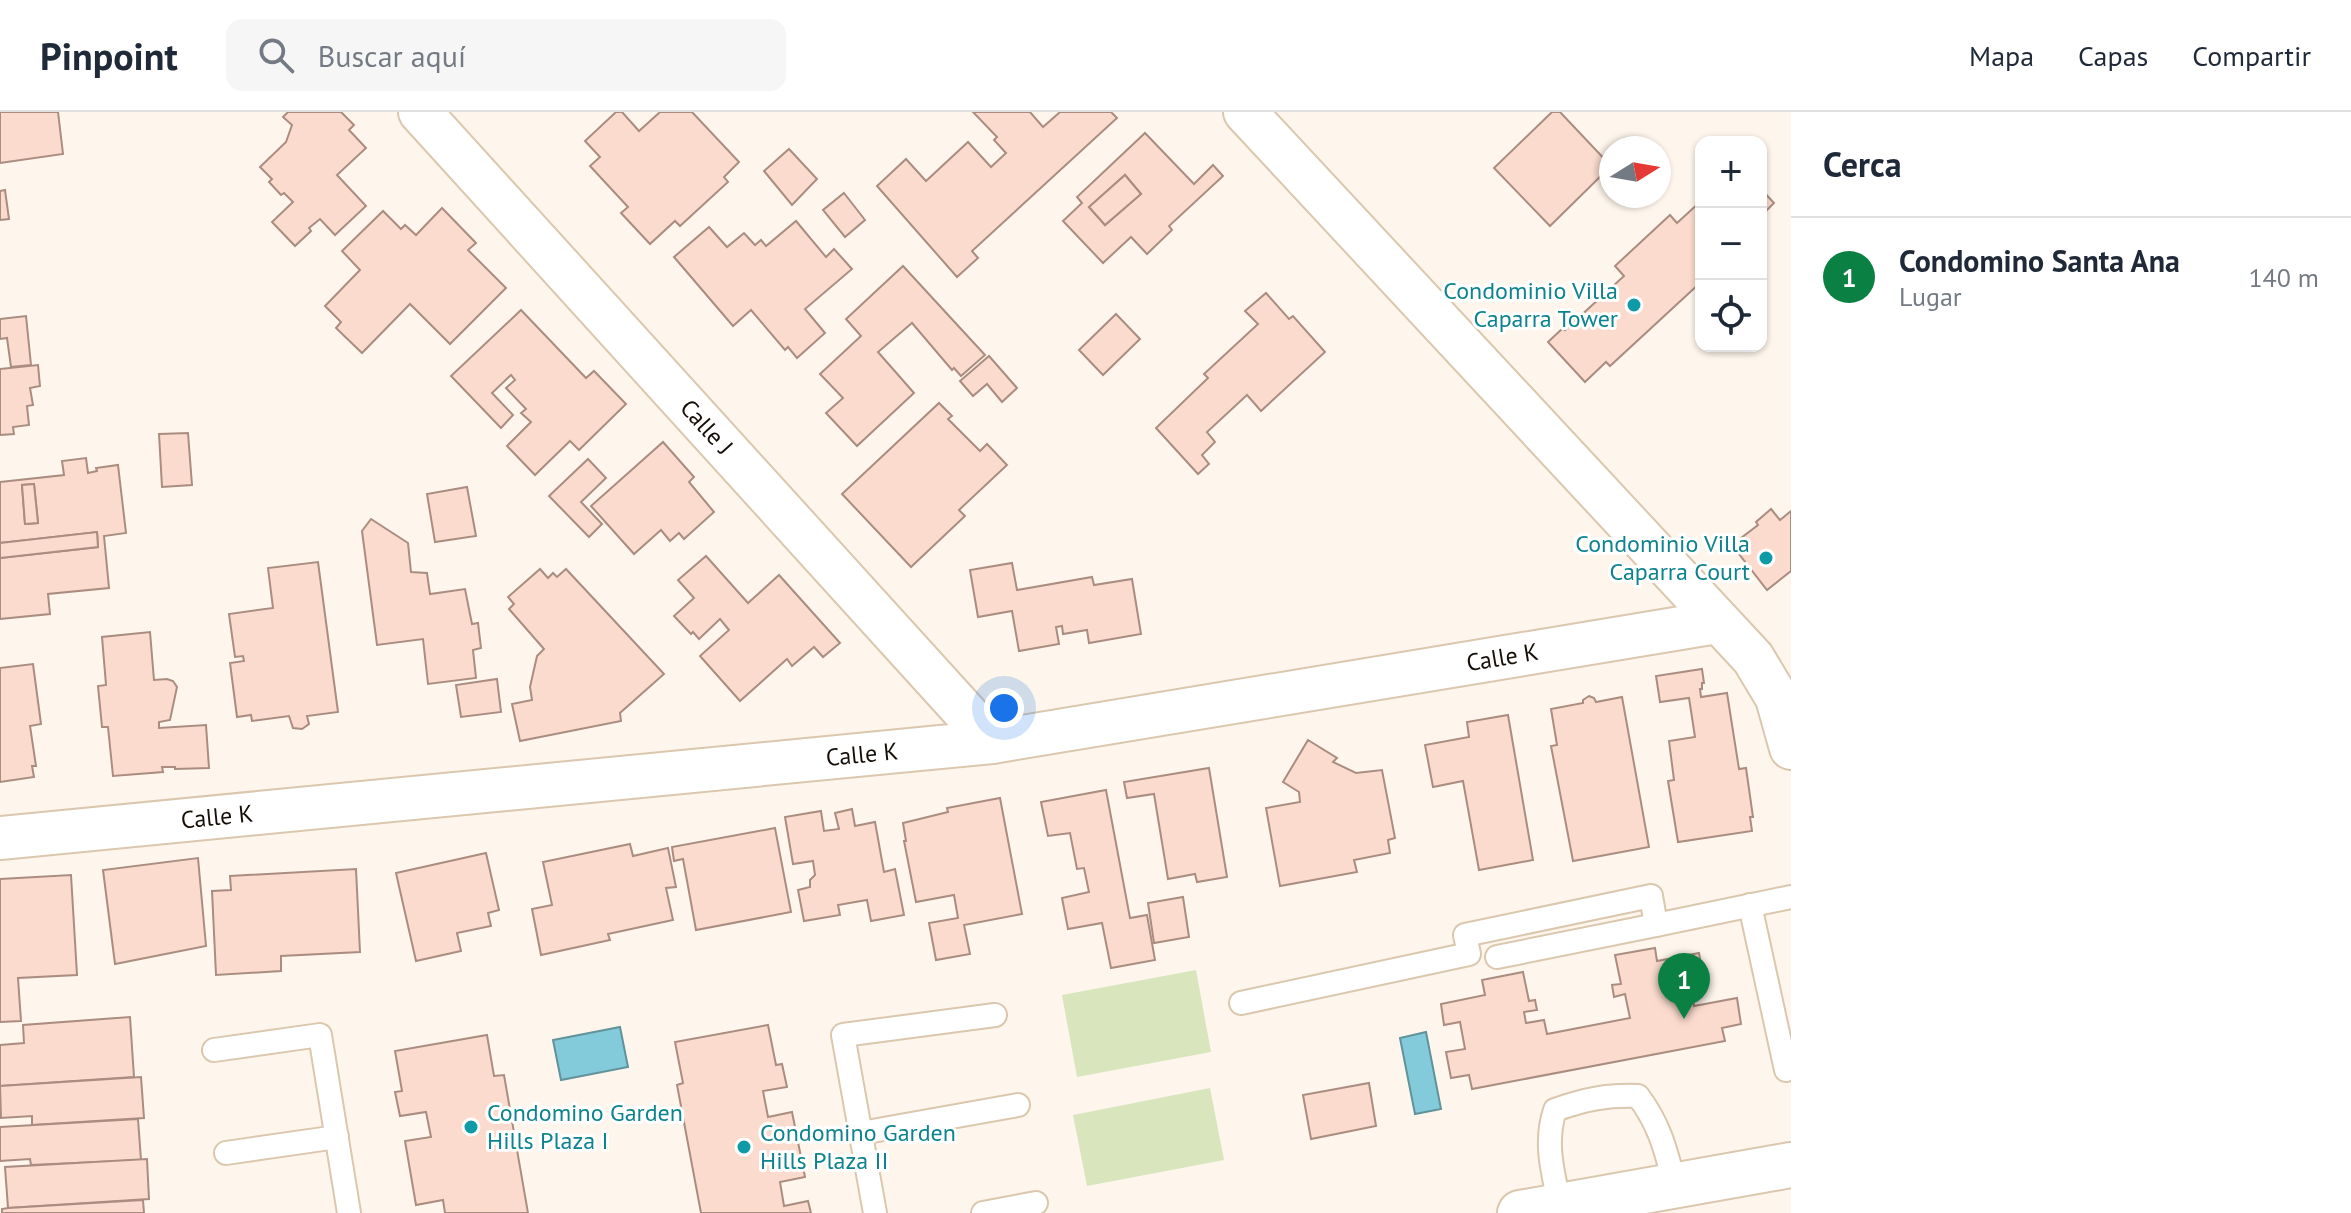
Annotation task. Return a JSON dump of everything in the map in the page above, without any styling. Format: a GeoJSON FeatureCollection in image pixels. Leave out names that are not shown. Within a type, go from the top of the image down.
{"type":"FeatureCollection","features":[{"type":"Feature","properties":{"kind":"main road"},"geometry":{"type":"LineString","coordinates":[[1540,1209],[1791,1165]]}},
{"type":"Feature","properties":{"kind":"street","name":"Calle J"},"geometry":{"type":"LineString","coordinates":[[420,112],[992,742]]}},
{"type":"Feature","properties":{"kind":"street"},"geometry":{"type":"LineString","coordinates":[[1245,112],[1753,658],[1777,698],[1791,748]]}},
{"type":"Feature","properties":{"kind":"street","name":"Calle K"},"geometry":{"type":"LineString","coordinates":[[0,838],[992,742],[1717,622]]}},
{"type":"Feature","properties":{"kind":"lane"},"geometry":{"type":"LineString","coordinates":[[1241,1003],[1469,954],[1465,935],[1651,896],[1656,925]]}},
{"type":"Feature","properties":{"kind":"lane"},"geometry":{"type":"LineString","coordinates":[[1497,957],[1791,897]]}},
{"type":"Feature","properties":{"kind":"lane"},"geometry":{"type":"LineString","coordinates":[[1750,905],[1786,1070]]}},
{"type":"Feature","properties":{"kind":"lane"},"geometry":{"type":"LineString","coordinates":[[875,1213],[843,1035],[995,1015]]}},
{"type":"Feature","properties":{"kind":"lane"},"geometry":{"type":"LineString","coordinates":[[214,1050],[320,1035],[349,1213]]}},
{"type":"Feature","properties":{"kind":"lane"},"geometry":{"type":"LineString","coordinates":[[1540,1209],[1555,1110],[1611,1095],[1638,1096],[1650,1111],[1661,1132],[1675,1186]]}},
{"type":"Feature","properties":{"kind":"lane"},"geometry":{"type":"LineString","coordinates":[[861,1133],[1018,1105]]}},
{"type":"Feature","properties":{"kind":"lane"},"geometry":{"type":"LineString","coordinates":[[226,1153],[337,1137]]}},
{"type":"Feature","properties":{"kind":"lane"},"geometry":{"type":"LineString","coordinates":[[983,1213],[1036,1203]]}},
{"type":"Feature","properties":{"kind":"green space"},"geometry":{"type":"Polygon","coordinates":[[[1196,970],[1211,1052],[1077,1077],[1062,995],[1196,970]]]}},
{"type":"Feature","properties":{"kind":"green space"},"geometry":{"type":"Polygon","coordinates":[[[1210,1088],[1224,1160],[1087,1186],[1073,1115],[1210,1088]]]}},
{"type":"Feature","properties":{"kind":"water"},"geometry":{"type":"Polygon","coordinates":[[[620,1027],[628,1067],[561,1080],[553,1040],[620,1027]]]}},
{"type":"Feature","properties":{"kind":"water"},"geometry":{"type":"Polygon","coordinates":[[[1426,1032],[1441,1109],[1415,1114],[1400,1038],[1426,1032]]]}},
{"type":"Feature","properties":{"kind":"building"},"geometry":{"type":"Polygon","coordinates":[[[0,112],[58,112],[63,154],[0,163],[0,112]]]}},
{"type":"Feature","properties":{"kind":"building"},"geometry":{"type":"Polygon","coordinates":[[[288,112],[341,112],[354,125],[349,130],[366,148],[337,175],[366,206],[335,235],[320,219],[295,246],[272,222],[293,202],[284,193],[281,195],[260,167],[286,142],[292,125],[283,117],[288,112]]]}},
{"type":"Feature","properties":{"kind":"building"},"geometry":{"type":"Polygon","coordinates":[[[616,112],[622,112],[639,131],[660,112],[692,112],[739,162],[724,177],[728,182],[680,226],[675,221],[650,244],[621,213],[628,207],[590,166],[600,157],[585,141],[616,112]]]}},
{"type":"Feature","properties":{"kind":"building"},"geometry":{"type":"Polygon","coordinates":[[[973,112],[1030,112],[1043,127],[1060,112],[1111,112],[1117,118],[972,251],[978,258],[957,277],[877,186],[906,159],[926,181],[968,142],[991,167],[1006,153],[994,140],[997,137],[973,112]]]}},
{"type":"Feature","properties":{"kind":"building"},"geometry":{"type":"Polygon","coordinates":[[[1552,112],[1560,112],[1599,153],[1599,178],[1550,226],[1494,168],[1552,112]]]}},
{"type":"Feature","properties":{"kind":"building"},"geometry":{"type":"Polygon","coordinates":[[[1145,133],[1194,184],[1213,165],[1223,176],[1169,226],[1172,230],[1147,254],[1131,237],[1103,263],[1063,221],[1082,203],[1077,197],[1145,133]],[[1125,175],[1089,207],[1105,225],[1141,194],[1125,175]]]}},
{"type":"Feature","properties":{"kind":"building"},"geometry":{"type":"Polygon","coordinates":[[[789,149],[817,179],[792,205],[764,171],[789,149]]]}},
{"type":"Feature","properties":{"kind":"building"},"geometry":{"type":"Polygon","coordinates":[[[1125,175],[1141,194],[1105,225],[1089,207],[1125,175]]]}},
{"type":"Feature","properties":{"kind":"building"},"geometry":{"type":"Polygon","coordinates":[[[5,190],[9,219],[0,220],[0,191],[5,190]]]}},
{"type":"Feature","properties":{"kind":"building"},"geometry":{"type":"Polygon","coordinates":[[[844,193],[865,220],[845,237],[823,210],[844,193]]]}},
{"type":"Feature","properties":{"kind":"building"},"geometry":{"type":"Polygon","coordinates":[[[1767,195],[1774,203],[1767,210],[1767,195]]]}},
{"type":"Feature","properties":{"kind":"building","name":"Condominio Villa Caparra Tower"},"geometry":{"type":"Polygon","coordinates":[[[1695,206],[1695,288],[1610,366],[1606,362],[1585,382],[1548,342],[1624,276],[1615,266],[1670,215],[1677,223],[1695,206]]]}},
{"type":"Feature","properties":{"kind":"building"},"geometry":{"type":"Polygon","coordinates":[[[442,208],[476,243],[468,250],[506,288],[450,344],[410,304],[362,353],[336,328],[341,322],[325,306],[360,270],[342,251],[383,211],[401,229],[405,225],[416,235],[442,208]]]}},
{"type":"Feature","properties":{"kind":"building"},"geometry":{"type":"Polygon","coordinates":[[[796,221],[826,257],[834,249],[852,269],[805,309],[825,333],[797,358],[788,347],[785,350],[751,310],[733,326],[674,257],[709,227],[727,247],[744,233],[755,245],[761,240],[766,246],[796,221]]]}},
{"type":"Feature","properties":{"kind":"building"},"geometry":{"type":"Polygon","coordinates":[[[903,266],[985,355],[961,376],[954,368],[952,370],[912,323],[878,352],[914,393],[857,446],[826,413],[843,398],[820,374],[861,336],[846,319],[903,266]]]}},
{"type":"Feature","properties":{"kind":"building"},"geometry":{"type":"Polygon","coordinates":[[[1266,293],[1289,319],[1293,316],[1325,352],[1261,411],[1247,395],[1207,432],[1215,442],[1202,455],[1209,464],[1198,474],[1156,428],[1208,378],[1204,374],[1258,324],[1245,311],[1266,293]]]}},
{"type":"Feature","properties":{"kind":"building"},"geometry":{"type":"Polygon","coordinates":[[[521,310],[586,378],[594,371],[626,404],[579,450],[570,441],[535,475],[507,446],[531,422],[521,413],[526,409],[506,388],[515,380],[511,375],[492,393],[513,415],[501,428],[451,376],[521,310]]]}},
{"type":"Feature","properties":{"kind":"building"},"geometry":{"type":"Polygon","coordinates":[[[1116,314],[1140,339],[1103,375],[1079,350],[1116,314]]]}},
{"type":"Feature","properties":{"kind":"building"},"geometry":{"type":"Polygon","coordinates":[[[26,316],[31,365],[11,367],[7,338],[0,339],[0,319],[26,316]]]}},
{"type":"Feature","properties":{"kind":"building"},"geometry":{"type":"Polygon","coordinates":[[[989,356],[1017,388],[1002,402],[987,384],[973,396],[960,381],[989,356]]]}},
{"type":"Feature","properties":{"kind":"building"},"geometry":{"type":"Polygon","coordinates":[[[38,365],[40,386],[30,388],[33,405],[27,406],[29,425],[13,427],[14,434],[0,435],[0,369],[38,365]]]}},
{"type":"Feature","properties":{"kind":"building"},"geometry":{"type":"Polygon","coordinates":[[[939,403],[952,416],[948,419],[980,451],[987,444],[1007,465],[959,510],[965,516],[911,567],[842,494],[939,403]]]}},
{"type":"Feature","properties":{"kind":"building"},"geometry":{"type":"Polygon","coordinates":[[[188,433],[192,485],[162,487],[159,434],[188,433]]]}},
{"type":"Feature","properties":{"kind":"building"},"geometry":{"type":"Polygon","coordinates":[[[663,442],[694,477],[689,482],[714,512],[684,539],[679,533],[670,541],[661,530],[634,554],[591,506],[663,442]]]}},
{"type":"Feature","properties":{"kind":"building"},"geometry":{"type":"Polygon","coordinates":[[[86,458],[88,473],[97,471],[96,468],[118,465],[126,533],[104,536],[109,588],[48,594],[50,614],[0,619],[0,558],[98,547],[97,532],[0,543],[0,482],[64,475],[62,461],[86,458]],[[34,484],[22,485],[25,524],[38,523],[34,484]]]}},
{"type":"Feature","properties":{"kind":"building"},"geometry":{"type":"Polygon","coordinates":[[[588,459],[606,478],[581,502],[602,524],[589,537],[549,496],[588,459]]]}},
{"type":"Feature","properties":{"kind":"building"},"geometry":{"type":"Polygon","coordinates":[[[34,484],[38,523],[25,524],[22,485],[34,484]]]}},
{"type":"Feature","properties":{"kind":"building"},"geometry":{"type":"Polygon","coordinates":[[[467,487],[476,536],[435,542],[427,494],[467,487]]]}},
{"type":"Feature","properties":{"kind":"building","name":"Condominio Villa Caparra Court"},"geometry":{"type":"Polygon","coordinates":[[[1771,509],[1780,520],[1791,511],[1791,571],[1767,590],[1732,545],[1758,525],[1756,522],[1771,509]]]}},
{"type":"Feature","properties":{"kind":"building"},"geometry":{"type":"Polygon","coordinates":[[[371,519],[408,543],[411,572],[427,573],[430,594],[465,589],[472,624],[478,623],[481,648],[473,650],[476,678],[428,684],[423,639],[377,645],[362,531],[371,519]]]}},
{"type":"Feature","properties":{"kind":"building"},"geometry":{"type":"Polygon","coordinates":[[[97,532],[98,547],[0,558],[0,543],[97,532]]]}},
{"type":"Feature","properties":{"kind":"building"},"geometry":{"type":"Polygon","coordinates":[[[706,556],[748,603],[779,575],[840,643],[823,657],[814,647],[792,666],[787,659],[740,701],[700,656],[729,630],[720,619],[699,639],[674,616],[694,598],[678,580],[706,556]]]}},
{"type":"Feature","properties":{"kind":"building"},"geometry":{"type":"Polygon","coordinates":[[[318,562],[338,712],[307,716],[309,724],[302,729],[293,728],[289,716],[252,721],[251,715],[237,717],[230,663],[244,661],[243,656],[235,657],[229,614],[273,608],[268,568],[318,562]]]}},
{"type":"Feature","properties":{"kind":"building"},"geometry":{"type":"Polygon","coordinates":[[[1012,563],[1017,590],[1092,577],[1094,585],[1132,579],[1141,634],[1089,643],[1087,630],[1063,634],[1062,626],[1056,627],[1059,644],[1019,651],[1012,611],[978,617],[970,570],[1012,563]]]}},
{"type":"Feature","properties":{"kind":"building"},"geometry":{"type":"Polygon","coordinates":[[[540,569],[548,578],[553,573],[557,577],[566,569],[664,674],[620,713],[621,721],[520,741],[512,704],[532,700],[530,687],[537,656],[544,649],[509,609],[514,604],[508,597],[540,569]]]}},
{"type":"Feature","properties":{"kind":"building"},"geometry":{"type":"Polygon","coordinates":[[[150,632],[154,680],[167,679],[177,687],[170,720],[159,722],[159,728],[206,725],[209,768],[162,767],[163,772],[113,776],[108,727],[102,727],[98,686],[106,685],[102,637],[150,632]]]}},
{"type":"Feature","properties":{"kind":"building"},"geometry":{"type":"Polygon","coordinates":[[[33,664],[41,724],[30,726],[36,766],[32,766],[34,777],[0,782],[0,668],[33,664]]]}},
{"type":"Feature","properties":{"kind":"building"},"geometry":{"type":"Polygon","coordinates":[[[1702,669],[1704,683],[1700,689],[1701,697],[1727,693],[1739,769],[1746,768],[1752,831],[1678,842],[1668,781],[1674,780],[1669,741],[1695,737],[1689,698],[1660,702],[1656,676],[1702,669]]]}},
{"type":"Feature","properties":{"kind":"building"},"geometry":{"type":"Polygon","coordinates":[[[497,679],[501,712],[461,717],[456,685],[497,679]]]}},
{"type":"Feature","properties":{"kind":"building"},"geometry":{"type":"Polygon","coordinates":[[[1589,696],[1596,702],[1622,697],[1649,847],[1573,861],[1551,746],[1557,745],[1551,709],[1583,703],[1589,696]]]}},
{"type":"Feature","properties":{"kind":"building"},"geometry":{"type":"Polygon","coordinates":[[[1508,715],[1533,860],[1479,870],[1463,781],[1433,787],[1425,745],[1469,737],[1467,722],[1508,715]]]}},
{"type":"Feature","properties":{"kind":"building"},"geometry":{"type":"Polygon","coordinates":[[[1308,740],[1337,758],[1333,762],[1356,773],[1382,770],[1395,838],[1388,840],[1390,853],[1354,860],[1357,872],[1280,886],[1266,808],[1300,802],[1299,792],[1283,782],[1308,740]]]}},
{"type":"Feature","properties":{"kind":"building"},"geometry":{"type":"Polygon","coordinates":[[[1209,768],[1227,877],[1197,882],[1195,874],[1168,879],[1154,794],[1127,798],[1124,782],[1209,768]]]}},
{"type":"Feature","properties":{"kind":"building"},"geometry":{"type":"Polygon","coordinates":[[[1106,790],[1130,918],[1147,915],[1155,960],[1111,968],[1102,923],[1068,929],[1062,898],[1089,892],[1084,868],[1077,869],[1070,833],[1048,836],[1041,802],[1106,790]]]}},
{"type":"Feature","properties":{"kind":"building"},"geometry":{"type":"Polygon","coordinates":[[[1000,798],[1022,914],[964,925],[970,954],[936,960],[929,923],[958,918],[954,895],[916,902],[903,823],[948,812],[947,808],[1000,798]]]}},
{"type":"Feature","properties":{"kind":"building"},"geometry":{"type":"Polygon","coordinates":[[[852,809],[855,826],[875,822],[884,872],[895,869],[904,915],[871,921],[867,900],[838,905],[840,915],[804,921],[798,890],[810,887],[810,880],[815,875],[813,861],[793,864],[785,817],[821,811],[824,831],[839,829],[835,813],[852,809]]]}},
{"type":"Feature","properties":{"kind":"building"},"geometry":{"type":"Polygon","coordinates":[[[775,828],[791,912],[696,930],[683,859],[674,861],[672,847],[775,828]]]}},
{"type":"Feature","properties":{"kind":"building"},"geometry":{"type":"Polygon","coordinates":[[[630,844],[633,856],[668,848],[676,887],[666,888],[673,920],[608,934],[610,940],[541,955],[532,909],[552,905],[543,862],[630,844]]]}},
{"type":"Feature","properties":{"kind":"building"},"geometry":{"type":"Polygon","coordinates":[[[486,853],[499,910],[488,913],[491,926],[457,933],[461,951],[416,961],[396,873],[486,853]]]}},
{"type":"Feature","properties":{"kind":"building"},"geometry":{"type":"Polygon","coordinates":[[[198,858],[206,946],[115,964],[103,870],[198,858]]]}},
{"type":"Feature","properties":{"kind":"building"},"geometry":{"type":"Polygon","coordinates":[[[356,869],[360,952],[281,956],[281,971],[216,975],[212,891],[231,890],[230,876],[356,869]]]}},
{"type":"Feature","properties":{"kind":"building"},"geometry":{"type":"Polygon","coordinates":[[[71,875],[77,975],[18,978],[21,1021],[0,1022],[0,879],[71,875]]]}},
{"type":"Feature","properties":{"kind":"building"},"geometry":{"type":"Polygon","coordinates":[[[1183,897],[1189,937],[1154,943],[1148,903],[1183,897]]]}},
{"type":"Feature","properties":{"kind":"building"},"geometry":{"type":"Polygon","coordinates":[[[1655,948],[1657,961],[1699,953],[1703,975],[1689,977],[1694,1006],[1737,998],[1741,1024],[1722,1028],[1725,1041],[1472,1089],[1469,1075],[1451,1078],[1446,1052],[1465,1049],[1460,1022],[1444,1025],[1441,1004],[1485,995],[1482,980],[1523,972],[1529,1001],[1535,1000],[1537,1010],[1524,1012],[1526,1023],[1544,1020],[1547,1034],[1630,1018],[1625,994],[1614,997],[1612,985],[1621,984],[1615,955],[1655,948]]]}},
{"type":"Feature","properties":{"kind":"building"},"geometry":{"type":"Polygon","coordinates":[[[130,1017],[134,1077],[0,1086],[0,1045],[24,1043],[23,1025],[130,1017]]]}},
{"type":"Feature","properties":{"kind":"building","name":"Condomino Garden Hills Plaza II"},"geometry":{"type":"Polygon","coordinates":[[[768,1025],[776,1065],[782,1064],[787,1087],[763,1091],[768,1117],[792,1112],[805,1177],[780,1182],[784,1206],[808,1201],[811,1213],[701,1213],[677,1085],[683,1083],[675,1042],[768,1025]]]}},
{"type":"Feature","properties":{"kind":"building","name":"Condomino Garden Hills Plaza I"},"geometry":{"type":"Polygon","coordinates":[[[487,1035],[494,1076],[504,1075],[528,1213],[445,1213],[443,1200],[416,1205],[405,1141],[431,1137],[426,1112],[400,1116],[395,1092],[402,1091],[395,1051],[487,1035]]]}},
{"type":"Feature","properties":{"kind":"building"},"geometry":{"type":"Polygon","coordinates":[[[141,1077],[144,1118],[32,1125],[32,1116],[1,1118],[0,1086],[141,1077]]]}},
{"type":"Feature","properties":{"kind":"building"},"geometry":{"type":"Polygon","coordinates":[[[1369,1083],[1376,1126],[1311,1139],[1303,1095],[1369,1083]]]}},
{"type":"Feature","properties":{"kind":"building"},"geometry":{"type":"Polygon","coordinates":[[[138,1119],[141,1160],[31,1165],[30,1159],[0,1161],[0,1127],[138,1119]]]}},
{"type":"Feature","properties":{"kind":"building"},"geometry":{"type":"Polygon","coordinates":[[[147,1159],[149,1199],[8,1208],[5,1167],[147,1159]]]}},
{"type":"Feature","properties":{"kind":"building"},"geometry":{"type":"Polygon","coordinates":[[[143,1200],[144,1213],[2,1213],[2,1209],[8,1208],[143,1200]]]}},
{"type":"Feature","properties":{"kind":"place","name":"Condominio Villa Caparra Tower"},"geometry":{"type":"Point","coordinates":[1634,305]}},
{"type":"Feature","properties":{"kind":"place","name":"Condominio Villa Caparra Court"},"geometry":{"type":"Point","coordinates":[1766,558]}},
{"type":"Feature","properties":{"kind":"place","name":"Condomino Santa Ana"},"geometry":{"type":"Point","coordinates":[1684,1019]}},
{"type":"Feature","properties":{"kind":"place","name":"Condomino Garden Hills Plaza I"},"geometry":{"type":"Point","coordinates":[471,1127]}},
{"type":"Feature","properties":{"kind":"place","name":"Condomino Garden Hills Plaza II"},"geometry":{"type":"Point","coordinates":[744,1147]}}]}
